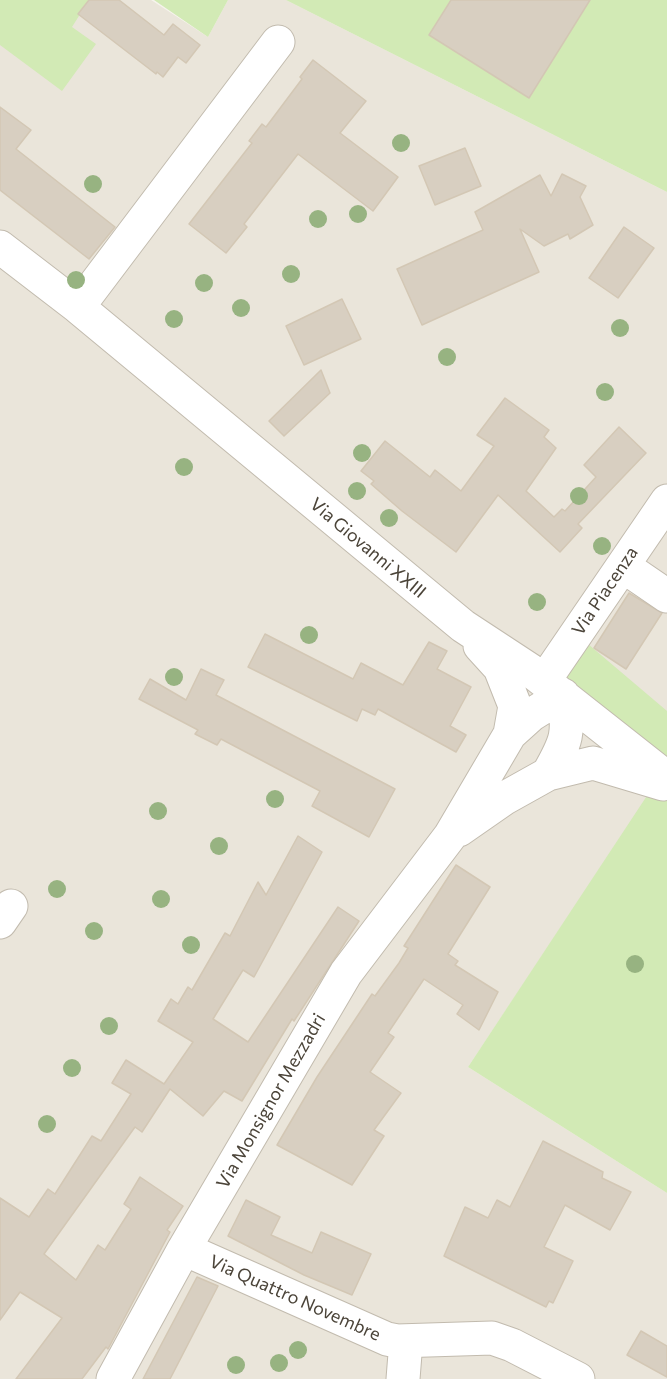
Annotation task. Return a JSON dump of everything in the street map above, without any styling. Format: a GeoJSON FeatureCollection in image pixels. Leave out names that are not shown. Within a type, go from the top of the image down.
{"type":"FeatureCollection","features":[{"type":"Feature","properties":{"kind":"street"},"geometry":{"type":"LineString","coordinates":[[78,307],[278,42]]}},
{"type":"Feature","properties":{"kind":"street","name":"Via Giovanni XXIII"},"geometry":{"type":"LineString","coordinates":[[0,247],[78,307],[463,627],[553,688],[667,778]]}},
{"type":"Feature","properties":{"kind":"street","name":"Via Piacenza"},"geometry":{"type":"LineString","coordinates":[[553,688],[623,566],[667,501]]}},
{"type":"Feature","properties":{"kind":"street"},"geometry":{"type":"LineString","coordinates":[[623,566],[667,596]]}},
{"type":"Feature","properties":{"kind":"street"},"geometry":{"type":"LineString","coordinates":[[463,627],[500,668],[515,706],[510,734]]}},
{"type":"Feature","properties":{"kind":"street"},"geometry":{"type":"LineString","coordinates":[[450,836],[510,734],[531,715],[553,688],[568,721],[565,745],[548,774]]}},
{"type":"Feature","properties":{"kind":"street"},"geometry":{"type":"LineString","coordinates":[[450,836],[505,798],[548,774],[593,763],[667,786]]}},
{"type":"Feature","properties":{"kind":"street","name":"Via Monsignor Mezzadri"},"geometry":{"type":"LineString","coordinates":[[112,1379],[184,1249],[346,973],[450,836]]}},
{"type":"Feature","properties":{"kind":"street","name":"Via Quattro Novembre"},"geometry":{"type":"LineString","coordinates":[[184,1249],[387,1339],[406,1341],[492,1338],[512,1345],[578,1379]]}},
{"type":"Feature","properties":{"kind":"street"},"geometry":{"type":"LineString","coordinates":[[403,1379],[406,1341]]}},
{"type":"Feature","properties":{"kind":"shaded area"},"geometry":{"type":"Polygon","coordinates":[[[0,0],[151,0],[208,37],[228,0],[286,0],[667,192],[667,768],[468,1067],[667,1193],[667,1379],[0,1379],[0,0]]]}},
{"type":"Feature","properties":{"kind":"green space"},"geometry":{"type":"Polygon","coordinates":[[[0,0],[89,0],[72,27],[96,44],[62,91],[0,45],[0,0]]]}},
{"type":"Feature","properties":{"kind":"green space"},"geometry":{"type":"Polygon","coordinates":[[[154,0],[228,0],[208,37],[154,0]]]}},
{"type":"Feature","properties":{"kind":"green space"},"geometry":{"type":"Polygon","coordinates":[[[286,0],[667,0],[667,192],[286,0]]]}},
{"type":"Feature","properties":{"kind":"green space"},"geometry":{"type":"Polygon","coordinates":[[[588,644],[667,711],[667,1193],[468,1067],[660,776],[547,689],[588,644]]]}},
{"type":"Feature","properties":{"kind":"building"},"geometry":{"type":"Polygon","coordinates":[[[89,0],[119,0],[164,35],[173,24],[200,45],[186,63],[178,57],[163,77],[78,14],[89,0]]]}},
{"type":"Feature","properties":{"kind":"building"},"geometry":{"type":"Polygon","coordinates":[[[451,0],[590,0],[529,98],[429,35],[451,0]]]}},
{"type":"Feature","properties":{"kind":"building"},"geometry":{"type":"Polygon","coordinates":[[[313,60],[366,101],[340,133],[398,177],[373,211],[298,154],[244,224],[247,227],[226,253],[189,224],[252,143],[249,141],[262,124],[266,127],[302,79],[300,77],[313,60]]]}},
{"type":"Feature","properties":{"kind":"building"},"geometry":{"type":"Polygon","coordinates":[[[0,107],[31,130],[16,149],[115,227],[89,259],[0,190],[0,107]]]}},
{"type":"Feature","properties":{"kind":"building"},"geometry":{"type":"Polygon","coordinates":[[[465,148],[481,186],[435,205],[419,166],[465,148]]]}},
{"type":"Feature","properties":{"kind":"building"},"geometry":{"type":"Polygon","coordinates":[[[562,174],[586,186],[580,197],[593,225],[570,239],[568,234],[544,246],[520,229],[539,272],[422,325],[397,269],[483,230],[475,212],[540,175],[551,196],[562,174]]]}},
{"type":"Feature","properties":{"kind":"building"},"geometry":{"type":"Polygon","coordinates":[[[624,227],[654,248],[618,298],[589,278],[624,227]]]}},
{"type":"Feature","properties":{"kind":"building"},"geometry":{"type":"Polygon","coordinates":[[[342,299],[361,339],[304,365],[286,326],[342,299]]]}},
{"type":"Feature","properties":{"kind":"building"},"geometry":{"type":"Polygon","coordinates":[[[321,370],[330,393],[284,436],[269,421],[321,370]]]}},
{"type":"Feature","properties":{"kind":"building"},"geometry":{"type":"Polygon","coordinates":[[[505,398],[549,430],[544,437],[556,448],[526,491],[554,517],[562,509],[565,511],[596,477],[584,465],[619,427],[646,453],[578,524],[582,528],[560,552],[498,495],[456,552],[402,511],[371,484],[374,481],[361,471],[385,441],[430,477],[435,470],[461,491],[494,446],[477,435],[505,398]]]}},
{"type":"Feature","properties":{"kind":"building"},"geometry":{"type":"Polygon","coordinates":[[[629,593],[662,613],[626,669],[594,648],[629,593]]]}},
{"type":"Feature","properties":{"kind":"building"},"geometry":{"type":"Polygon","coordinates":[[[265,634],[353,679],[361,663],[403,685],[429,642],[447,651],[437,669],[471,687],[450,726],[466,735],[456,752],[378,709],[375,715],[362,709],[357,721],[248,667],[265,634]]]}},
{"type":"Feature","properties":{"kind":"building"},"geometry":{"type":"Polygon","coordinates":[[[201,669],[224,680],[216,695],[395,789],[369,837],[312,806],[320,791],[221,739],[217,745],[195,734],[198,730],[139,699],[150,679],[186,700],[201,669]]]}},
{"type":"Feature","properties":{"kind":"building"},"geometry":{"type":"Polygon","coordinates":[[[298,836],[322,852],[254,977],[243,970],[213,1019],[248,1042],[338,907],[359,921],[294,1021],[292,1019],[242,1101],[224,1091],[203,1116],[170,1089],[142,1132],[135,1127],[44,1254],[76,1280],[98,1245],[105,1250],[131,1209],[124,1204],[140,1177],[183,1206],[167,1230],[170,1232],[108,1349],[106,1347],[82,1379],[16,1379],[62,1318],[20,1292],[0,1320],[0,1198],[29,1217],[48,1189],[55,1194],[92,1136],[101,1141],[131,1094],[112,1083],[126,1060],[164,1084],[193,1042],[158,1021],[171,999],[178,1004],[188,987],[192,990],[225,933],[230,936],[258,882],[266,895],[298,836]]]}},
{"type":"Feature","properties":{"kind":"building"},"geometry":{"type":"Polygon","coordinates":[[[456,865],[490,887],[448,954],[458,961],[455,965],[498,992],[479,1030],[457,1014],[463,1005],[424,979],[388,1033],[394,1037],[370,1072],[401,1093],[374,1130],[384,1136],[352,1185],[277,1145],[317,1077],[372,994],[375,996],[399,963],[408,948],[404,946],[456,865]]]}},
{"type":"Feature","properties":{"kind":"building"},"geometry":{"type":"Polygon","coordinates":[[[543,1141],[603,1172],[602,1178],[631,1192],[610,1230],[565,1205],[544,1247],[573,1261],[553,1303],[549,1301],[546,1307],[444,1256],[465,1207],[488,1218],[497,1200],[510,1207],[543,1141]]]}},
{"type":"Feature","properties":{"kind":"building"},"geometry":{"type":"Polygon","coordinates":[[[246,1200],[280,1217],[271,1235],[312,1253],[321,1232],[371,1254],[352,1295],[304,1275],[228,1236],[246,1200]]]}},
{"type":"Feature","properties":{"kind":"building"},"geometry":{"type":"Polygon","coordinates":[[[197,1277],[218,1286],[170,1379],[143,1379],[197,1277]]]}},
{"type":"Feature","properties":{"kind":"building"},"geometry":{"type":"Polygon","coordinates":[[[641,1331],[667,1346],[667,1377],[627,1355],[641,1331]]]}}]}
